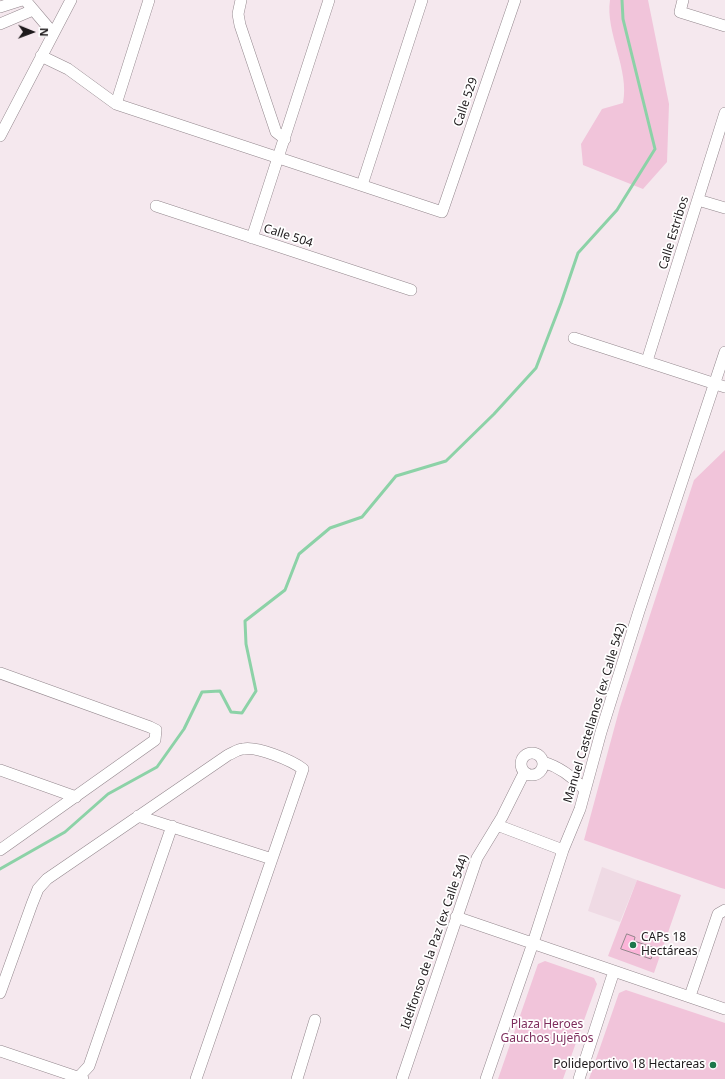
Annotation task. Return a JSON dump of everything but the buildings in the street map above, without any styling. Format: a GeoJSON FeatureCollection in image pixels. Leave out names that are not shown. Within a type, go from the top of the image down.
{"type":"FeatureCollection","features":[{"type":"Feature","properties":{"kind":"street"},"geometry":{"type":"LineString","coordinates":[[0,7],[22,0]]}},
{"type":"Feature","properties":{"kind":"street"},"geometry":{"type":"LineString","coordinates":[[25,0],[53,33]]}},
{"type":"Feature","properties":{"kind":"street"},"geometry":{"type":"LineString","coordinates":[[0,136],[71,0]]}},
{"type":"Feature","properties":{"kind":"street"},"geometry":{"type":"LineString","coordinates":[[116,104],[149,0]]}},
{"type":"Feature","properties":{"kind":"street"},"geometry":{"type":"LineString","coordinates":[[242,0],[238,14],[240,25],[276,132],[285,139]]}},
{"type":"Feature","properties":{"kind":"street"},"geometry":{"type":"LineString","coordinates":[[252,238],[329,0]]}},
{"type":"Feature","properties":{"kind":"street"},"geometry":{"type":"LineString","coordinates":[[41,56],[68,69],[116,104],[362,185],[422,0]]}},
{"type":"Feature","properties":{"kind":"street","name":"Calle 529"},"geometry":{"type":"LineString","coordinates":[[362,185],[442,212],[515,0]]}},
{"type":"Feature","properties":{"kind":"street"},"geometry":{"type":"LineString","coordinates":[[683,0],[680,12],[725,26]]}},
{"type":"Feature","properties":{"kind":"street"},"geometry":{"type":"LineString","coordinates":[[0,24],[33,10]]}},
{"type":"Feature","properties":{"kind":"street","name":"Calle Estribos"},"geometry":{"type":"LineString","coordinates":[[647,361],[725,113]]}},
{"type":"Feature","properties":{"kind":"street"},"geometry":{"type":"LineString","coordinates":[[698,200],[725,208]]}},
{"type":"Feature","properties":{"kind":"street","name":"Calle 504"},"geometry":{"type":"LineString","coordinates":[[156,206],[411,290]]}},
{"type":"Feature","properties":{"kind":"street"},"geometry":{"type":"LineString","coordinates":[[574,338],[720,386]]}},
{"type":"Feature","properties":{"kind":"street","name":"Manuel Castellanos (ex Calle 542)"},"geometry":{"type":"LineString","coordinates":[[486,1079],[533,943],[563,850],[580,809],[601,732],[639,611],[720,386],[725,352]]}},
{"type":"Feature","properties":{"kind":"street"},"geometry":{"type":"LineString","coordinates":[[0,673],[156,730],[155,740],[0,850]]}},
{"type":"Feature","properties":{"kind":"street"},"geometry":{"type":"LineString","coordinates":[[0,993],[38,889],[47,879],[228,755],[242,749],[254,748],[294,762],[303,769],[206,1054],[196,1079]]}},
{"type":"Feature","properties":{"kind":"street"},"geometry":{"type":"LineString","coordinates":[[533,753],[540,756],[543,762],[542,769],[537,774],[533,775],[526,773],[522,760],[526,755],[533,753]]}},
{"type":"Feature","properties":{"kind":"street"},"geometry":{"type":"LineString","coordinates":[[543,762],[555,765],[585,790]]}},
{"type":"Feature","properties":{"kind":"street"},"geometry":{"type":"LineString","coordinates":[[0,770],[76,797]]}},
{"type":"Feature","properties":{"kind":"street","name":"Idelfonso de la Paz (ex Calle 544)"},"geometry":{"type":"LineString","coordinates":[[402,1079],[477,858],[499,821],[522,777],[526,773]]}},
{"type":"Feature","properties":{"kind":"street"},"geometry":{"type":"LineString","coordinates":[[138,816],[272,859]]}},
{"type":"Feature","properties":{"kind":"street"},"geometry":{"type":"LineString","coordinates":[[499,821],[563,850]]}},
{"type":"Feature","properties":{"kind":"street"},"geometry":{"type":"LineString","coordinates":[[0,1051],[80,1078],[89,1066],[172,826]]}},
{"type":"Feature","properties":{"kind":"street"},"geometry":{"type":"LineString","coordinates":[[690,996],[721,912]]}},
{"type":"Feature","properties":{"kind":"street"},"geometry":{"type":"LineString","coordinates":[[456,917],[725,1009]]}},
{"type":"Feature","properties":{"kind":"street"},"geometry":{"type":"LineString","coordinates":[[579,1079],[614,971]]}},
{"type":"Feature","properties":{"kind":"street"},"geometry":{"type":"LineString","coordinates":[[297,1079],[315,1020]]}},
{"type":"Feature","properties":{"kind":"shaded area"},"geometry":{"type":"Polygon","coordinates":[[[602,867],[637,880],[620,922],[588,911],[602,867]]]}},
{"type":"Feature","properties":{"kind":"green space"},"geometry":{"type":"Polygon","coordinates":[[[610,0],[648,0],[669,104],[667,162],[643,189],[583,165],[581,144],[602,109],[623,103],[623,77],[611,25],[609,12],[610,0]]]}},
{"type":"Feature","properties":{"kind":"green space"},"geometry":{"type":"Polygon","coordinates":[[[725,450],[725,889],[584,840],[620,707],[694,480],[725,450]]]}},
{"type":"Feature","properties":{"kind":"green space"},"geometry":{"type":"Polygon","coordinates":[[[637,880],[681,895],[654,973],[608,956],[637,880]]]}},
{"type":"Feature","properties":{"kind":"green space","name":"Plaza Heroes Gauchos Jujeños"},"geometry":{"type":"Polygon","coordinates":[[[545,961],[594,978],[597,984],[563,1079],[498,1079],[538,964],[545,961]]]}},
{"type":"Feature","properties":{"kind":"green space"},"geometry":{"type":"Polygon","coordinates":[[[626,990],[725,1023],[725,1079],[589,1079],[619,993],[626,990]]]}},
{"type":"Feature","properties":{"kind":"waterway"},"geometry":{"type":"LineString","coordinates":[[0,869],[65,832],[108,794],[157,767],[184,729],[202,692],[220,691],[231,712],[242,713],[256,691],[246,644],[245,621],[285,590],[299,554],[330,528],[362,517],[396,476],[446,461],[494,414],[536,368],[578,253],[617,210],[655,149],[623,19],[622,0]]}},
{"type":"Feature","properties":{"kind":"place","name":"CAPs 18 Hectáreas"},"geometry":{"type":"Point","coordinates":[633,945]}},
{"type":"Feature","properties":{"kind":"place","name":"Polideportivo 18 Hectareas"},"geometry":{"type":"Point","coordinates":[713,1065]}}]}
